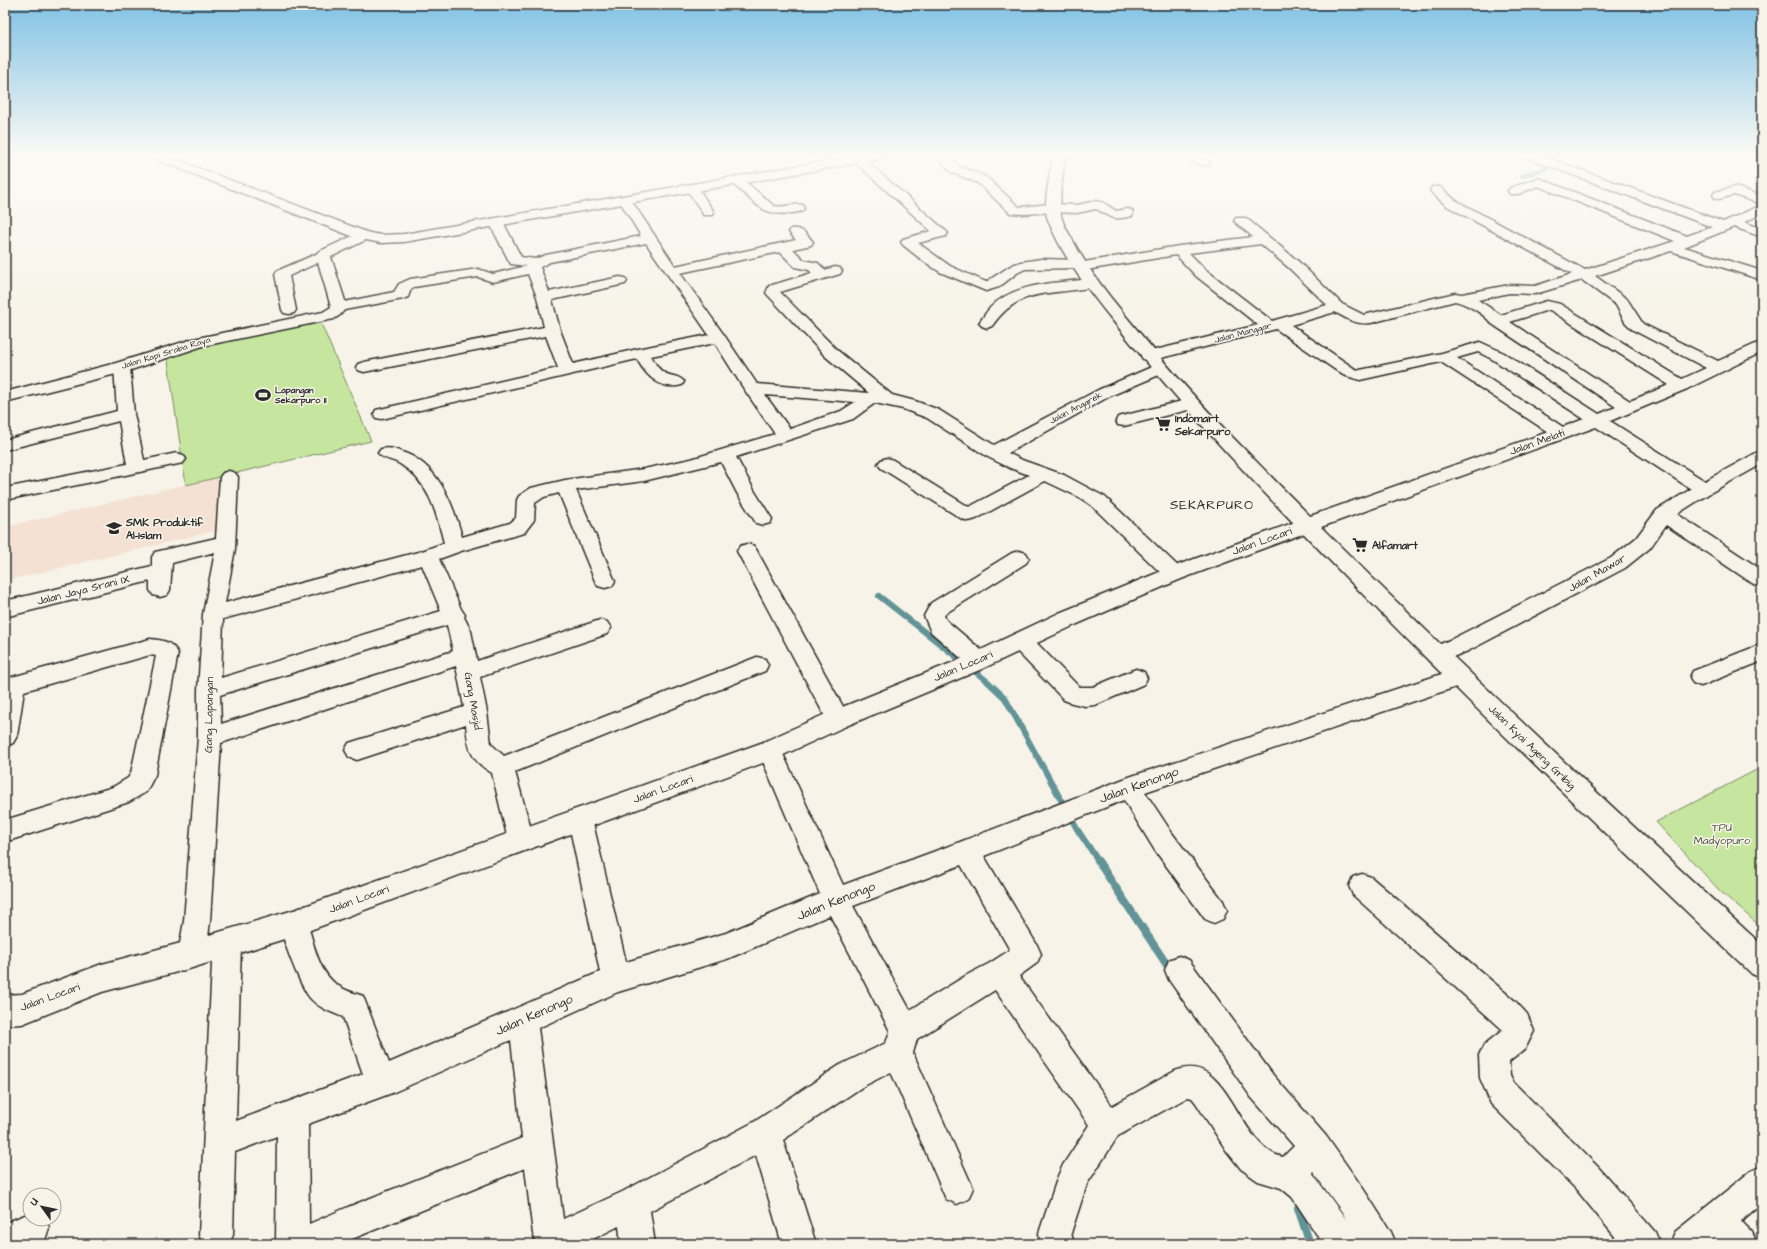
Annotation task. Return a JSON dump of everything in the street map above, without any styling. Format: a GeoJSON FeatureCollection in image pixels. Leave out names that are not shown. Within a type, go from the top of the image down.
{"type":"FeatureCollection","features":[{"type":"Feature","properties":{"kind":"street"},"geometry":{"type":"LineString","coordinates":[[305,213],[364,236],[381,239],[404,238],[547,213]]}},
{"type":"Feature","properties":{"kind":"street"},"geometry":{"type":"LineString","coordinates":[[634,213],[671,271],[786,436]]}},
{"type":"Feature","properties":{"kind":"street"},"geometry":{"type":"LineString","coordinates":[[919,213],[941,233],[908,242],[922,255],[939,267],[986,287],[993,285],[1002,276],[1023,265],[1079,266],[1179,250],[1265,240]]}},
{"type":"Feature","properties":{"kind":"street","name":"Jalan Kyai Ageng Gribig"},"geometry":{"type":"LineString","coordinates":[[1054,213],[1057,224],[1079,266],[1091,283],[1149,356],[1190,404],[1306,525],[1437,655],[1631,842],[1762,964]]}},
{"type":"Feature","properties":{"kind":"street"},"geometry":{"type":"LineString","coordinates":[[1111,213],[1114,215],[1126,213]]}},
{"type":"Feature","properties":{"kind":"street"},"geometry":{"type":"LineString","coordinates":[[1472,213],[1584,275],[1622,302],[1633,322],[1638,326],[1719,368]]}},
{"type":"Feature","properties":{"kind":"street"},"geometry":{"type":"LineString","coordinates":[[1607,213],[1628,223],[1671,247],[1762,276]]}},
{"type":"Feature","properties":{"kind":"street"},"geometry":{"type":"LineString","coordinates":[[1628,223],[1642,213]]}},
{"type":"Feature","properties":{"kind":"street"},"geometry":{"type":"LineString","coordinates":[[1693,213],[1729,225],[1762,233]]}},
{"type":"Feature","properties":{"kind":"street"},"geometry":{"type":"LineString","coordinates":[[1241,220],[1265,240],[1337,307],[1356,318],[1364,320],[1455,297],[1465,298],[1509,289],[1544,288],[1671,247],[1729,225],[1753,213]]}},
{"type":"Feature","properties":{"kind":"street"},"geometry":{"type":"LineString","coordinates":[[496,222],[516,262],[534,266]]}},
{"type":"Feature","properties":{"kind":"street"},"geometry":{"type":"LineString","coordinates":[[1628,223],[1687,241]]}},
{"type":"Feature","properties":{"kind":"street"},"geometry":{"type":"LineString","coordinates":[[671,271],[806,242],[796,232]]}},
{"type":"Feature","properties":{"kind":"street"},"geometry":{"type":"LineString","coordinates":[[288,310],[282,274],[364,236]]}},
{"type":"Feature","properties":{"kind":"street"},"geometry":{"type":"LineString","coordinates":[[323,255],[333,311],[398,296],[403,294],[404,286],[410,283],[478,273],[483,273],[488,278],[493,278],[534,266],[650,238]]}},
{"type":"Feature","properties":{"kind":"street"},"geometry":{"type":"LineString","coordinates":[[783,247],[800,264],[813,266],[828,273],[778,287],[774,289],[774,293],[831,353],[879,399]]}},
{"type":"Feature","properties":{"kind":"street"},"geometry":{"type":"LineString","coordinates":[[1179,250],[1201,273],[1274,325],[1353,374],[1360,375],[1444,357],[1477,346],[1498,356],[1704,490]]}},
{"type":"Feature","properties":{"kind":"street"},"geometry":{"type":"LineString","coordinates":[[534,266],[552,330],[567,370]]}},
{"type":"Feature","properties":{"kind":"street"},"geometry":{"type":"LineString","coordinates":[[544,298],[620,281]]}},
{"type":"Feature","properties":{"kind":"street"},"geometry":{"type":"LineString","coordinates":[[988,323],[1006,301],[1016,296],[1028,292],[1091,283]]}},
{"type":"Feature","properties":{"kind":"street"},"geometry":{"type":"LineString","coordinates":[[1465,298],[1475,303],[1498,321],[1629,408]]}},
{"type":"Feature","properties":{"kind":"street"},"geometry":{"type":"LineString","coordinates":[[1498,321],[1547,305],[1555,307],[1681,386]]}},
{"type":"Feature","properties":{"kind":"street","name":"Jalan Manggar"},"geometry":{"type":"LineString","coordinates":[[1149,356],[1274,325],[1337,307]]}},
{"type":"Feature","properties":{"kind":"street","name":"Jalan Kapi Sraba Raya"},"geometry":{"type":"LineString","coordinates":[[5,397],[122,366],[199,342],[333,311]]}},
{"type":"Feature","properties":{"kind":"street"},"geometry":{"type":"LineString","coordinates":[[364,367],[552,330]]}},
{"type":"Feature","properties":{"kind":"street"},"geometry":{"type":"LineString","coordinates":[[382,414],[642,353],[719,338]]}},
{"type":"Feature","properties":{"kind":"street","name":"Jalan Melati"},"geometry":{"type":"LineString","coordinates":[[1306,525],[1598,420],[1681,386],[1759,350]]}},
{"type":"Feature","properties":{"kind":"street"},"geometry":{"type":"LineString","coordinates":[[642,353],[651,371],[656,376],[660,379],[676,382]]}},
{"type":"Feature","properties":{"kind":"street"},"geometry":{"type":"LineString","coordinates":[[1444,357],[1561,433]]}},
{"type":"Feature","properties":{"kind":"street"},"geometry":{"type":"LineString","coordinates":[[122,366],[126,414],[136,466]]}},
{"type":"Feature","properties":{"kind":"street","name":"Jalan Anggrek"},"geometry":{"type":"LineString","coordinates":[[994,453],[1104,393],[1160,369]]}},
{"type":"Feature","properties":{"kind":"street"},"geometry":{"type":"LineString","coordinates":[[752,389],[879,399],[909,405],[933,414],[994,453],[1016,464],[1058,479],[1086,493],[1098,501],[1174,574]]}},
{"type":"Feature","properties":{"kind":"street"},"geometry":{"type":"LineString","coordinates":[[213,614],[374,569],[428,556],[454,546],[517,528],[525,520],[526,500],[538,492],[565,486],[644,475],[726,455],[847,415],[879,399]]}},
{"type":"Feature","properties":{"kind":"street"},"geometry":{"type":"LineString","coordinates":[[1124,420],[1190,404]]}},
{"type":"Feature","properties":{"kind":"street"},"geometry":{"type":"LineString","coordinates":[[5,445],[126,414]]}},
{"type":"Feature","properties":{"kind":"street"},"geometry":{"type":"LineString","coordinates":[[387,454],[405,459],[422,472],[432,484],[446,512],[454,546]]}},
{"type":"Feature","properties":{"kind":"street"},"geometry":{"type":"LineString","coordinates":[[726,455],[746,493],[763,519]]}},
{"type":"Feature","properties":{"kind":"street","name":"Jalan Mawar"},"geometry":{"type":"LineString","coordinates":[[1437,655],[1460,645],[1618,563],[1643,543],[1664,514],[1762,457]]}},
{"type":"Feature","properties":{"kind":"street"},"geometry":{"type":"LineString","coordinates":[[5,494],[136,466],[177,459]]}},
{"type":"Feature","properties":{"kind":"street"},"geometry":{"type":"LineString","coordinates":[[888,464],[969,515],[1044,474]]}},
{"type":"Feature","properties":{"kind":"street","name":"Gang Lapangan"},"geometry":{"type":"LineString","coordinates":[[192,954],[197,921],[210,737],[209,690],[213,614],[225,543],[229,477]]}},
{"type":"Feature","properties":{"kind":"street"},"geometry":{"type":"LineString","coordinates":[[565,486],[577,518],[605,581]]}},
{"type":"Feature","properties":{"kind":"street"},"geometry":{"type":"LineString","coordinates":[[1664,514],[1762,580]]}},
{"type":"Feature","properties":{"kind":"street","name":"Jalan Locari"},"geometry":{"type":"LineString","coordinates":[[5,1010],[22,1009],[102,978],[192,954],[294,923],[770,750],[838,719],[972,663],[1067,619],[1174,574],[1306,525]]}},
{"type":"Feature","properties":{"kind":"street","name":"Jalan Jaya Srani IX"},"geometry":{"type":"LineString","coordinates":[[5,609],[161,566],[225,543]]}},
{"type":"Feature","properties":{"kind":"street"},"geometry":{"type":"LineString","coordinates":[[747,551],[838,719]]}},
{"type":"Feature","properties":{"kind":"street","name":"Gang Masjid"},"geometry":{"type":"LineString","coordinates":[[428,556],[455,615],[460,631],[476,712],[480,747],[492,761],[502,767]]}},
{"type":"Feature","properties":{"kind":"street"},"geometry":{"type":"LineString","coordinates":[[972,663],[938,626],[934,616],[938,608],[1019,558]]}},
{"type":"Feature","properties":{"kind":"street"},"geometry":{"type":"LineString","coordinates":[[209,690],[455,615]]}},
{"type":"Feature","properties":{"kind":"street"},"geometry":{"type":"LineString","coordinates":[[210,737],[466,663],[600,628]]}},
{"type":"Feature","properties":{"kind":"street"},"geometry":{"type":"LineString","coordinates":[[1021,641],[1072,694],[1085,697],[1095,696],[1136,678]]}},
{"type":"Feature","properties":{"kind":"street"},"geometry":{"type":"LineString","coordinates":[[5,736],[10,686],[150,647],[161,648],[167,653],[143,774],[137,785],[120,795],[5,831]]}},
{"type":"Feature","properties":{"kind":"street"},"geometry":{"type":"LineString","coordinates":[[1701,677],[1762,652]]}},
{"type":"Feature","properties":{"kind":"street"},"geometry":{"type":"LineString","coordinates":[[521,840],[502,767],[757,665]]}},
{"type":"Feature","properties":{"kind":"street","name":"Jalan Kenongo"},"geometry":{"type":"LineString","coordinates":[[220,1142],[381,1082],[616,979],[727,946],[836,900],[967,851],[1129,787],[1460,677]]}},
{"type":"Feature","properties":{"kind":"street"},"geometry":{"type":"LineString","coordinates":[[356,750],[476,712]]}},
{"type":"Feature","properties":{"kind":"street"},"geometry":{"type":"LineString","coordinates":[[770,750],[836,900],[902,1042],[957,1188]]}},
{"type":"Feature","properties":{"kind":"street"},"geometry":{"type":"LineString","coordinates":[[1129,787],[1162,841],[1214,910]]}},
{"type":"Feature","properties":{"kind":"street"},"geometry":{"type":"LineString","coordinates":[[580,819],[616,979]]}},
{"type":"Feature","properties":{"kind":"street"},"geometry":{"type":"LineString","coordinates":[[523,1020],[549,1234],[552,1239],[559,1238],[633,1203],[765,1134],[902,1042],[977,985],[1000,974],[1027,954],[967,851]]}},
{"type":"Feature","properties":{"kind":"street"},"geometry":{"type":"LineString","coordinates":[[1362,886],[1476,984],[1513,1018],[1519,1031],[1516,1038],[1501,1048],[1494,1055],[1495,1078],[1502,1093],[1587,1178],[1643,1244]]}},
{"type":"Feature","properties":{"kind":"street"},"geometry":{"type":"LineString","coordinates":[[294,923],[316,987],[328,996],[353,1006],[381,1082]]}},
{"type":"Feature","properties":{"kind":"street"},"geometry":{"type":"LineString","coordinates":[[216,1235],[227,943]]}},
{"type":"Feature","properties":{"kind":"street"},"geometry":{"type":"LineString","coordinates":[[1178,970],[1262,1086],[1343,1244]]}},
{"type":"Feature","properties":{"kind":"street"},"geometry":{"type":"LineString","coordinates":[[1000,974],[1107,1125]]}},
{"type":"Feature","properties":{"kind":"street"},"geometry":{"type":"LineString","coordinates":[[1057,1244],[1055,1233],[1074,1176],[1107,1125],[1186,1082],[1199,1084],[1208,1092],[1237,1139],[1252,1158],[1269,1170],[1306,1172],[1353,1201],[1379,1244]]}},
{"type":"Feature","properties":{"kind":"street"},"geometry":{"type":"LineString","coordinates":[[293,1114],[293,1244]]}},
{"type":"Feature","properties":{"kind":"street"},"geometry":{"type":"LineString","coordinates":[[765,1134],[799,1244]]}},
{"type":"Feature","properties":{"kind":"street"},"geometry":{"type":"LineString","coordinates":[[303,1244],[348,1223],[539,1147]]}},
{"type":"Feature","properties":{"kind":"street"},"geometry":{"type":"LineString","coordinates":[[1687,1244],[1762,1182]]}},
{"type":"Feature","properties":{"kind":"street"},"geometry":{"type":"LineString","coordinates":[[633,1203],[638,1244]]}},
{"type":"Feature","properties":{"kind":"street"},"geometry":{"type":"LineString","coordinates":[[1716,1219],[1740,1244]]}},
{"type":"Feature","properties":{"kind":"shaded area","name":"SMK Produktif Al-Islam"},"geometry":{"type":"Polygon","coordinates":[[[226,475],[223,529],[5,581],[5,527],[226,475]]]}},
{"type":"Feature","properties":{"kind":"green space","name":"Lapangan Sekarpuro II"},"geometry":{"type":"Polygon","coordinates":[[[320,321],[371,441],[186,485],[167,354],[320,321]]]}},
{"type":"Feature","properties":{"kind":"green space","name":"TPU Madyopuro"},"geometry":{"type":"Polygon","coordinates":[[[1762,767],[1762,928],[1720,891],[1656,822],[1762,767]]]}},
{"type":"Feature","properties":{"kind":"waterway"},"geometry":{"type":"LineString","coordinates":[[879,596],[987,681],[1005,698],[1077,829],[1099,862]]}},
{"type":"Feature","properties":{"kind":"waterway"},"geometry":{"type":"LineString","coordinates":[[1098,861],[1171,971]]}},
{"type":"Feature","properties":{"kind":"waterway"},"geometry":{"type":"LineString","coordinates":[[1301,1200],[1298,1208],[1310,1244]]}},
{"type":"Feature","properties":{"kind":"place","name":"Lapangan Sekarpuro II"},"geometry":{"type":"Point","coordinates":[263,395]}},
{"type":"Feature","properties":{"kind":"place","name":"Indomart Sekarpuro"},"geometry":{"type":"Point","coordinates":[1163,424]}},
{"type":"Feature","properties":{"kind":"place","name":"SMK Produktif Al-Islam"},"geometry":{"type":"Point","coordinates":[114,528]}},
{"type":"Feature","properties":{"kind":"place","name":"Alfamart"},"geometry":{"type":"Point","coordinates":[1360,545]}},
{"type":"Feature","properties":{"kind":"district","name":"SEKARPURO"},"geometry":{"type":"Point","coordinates":[1212,505]}}]}
